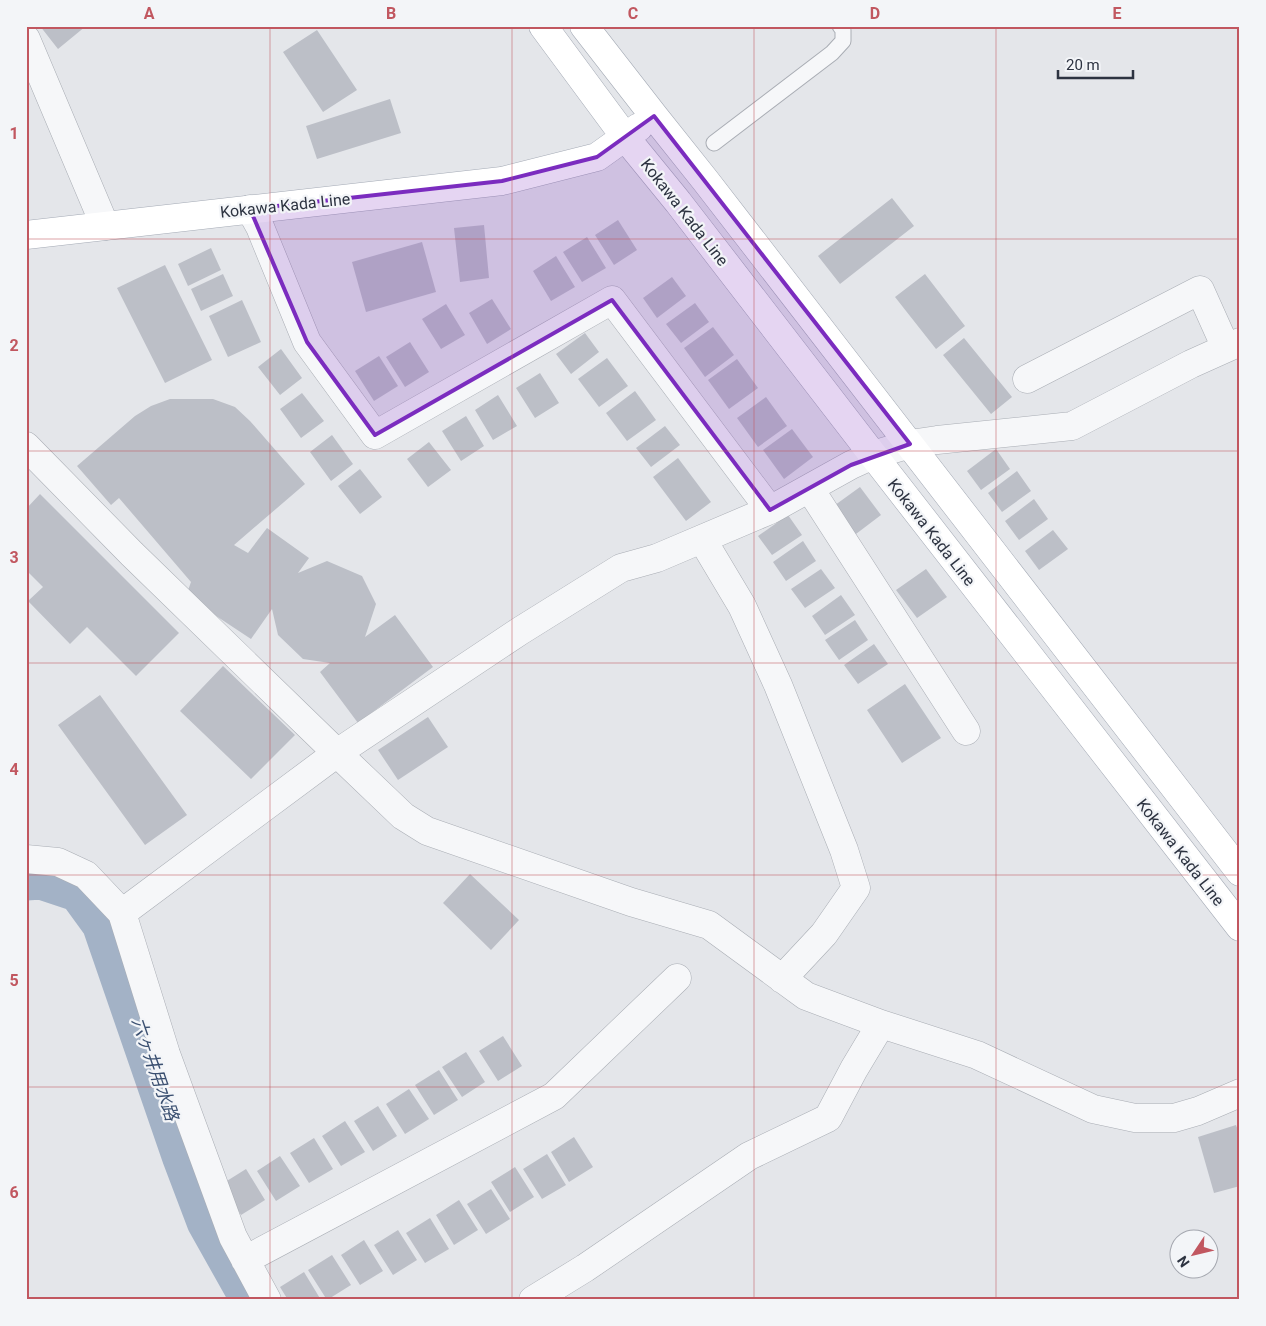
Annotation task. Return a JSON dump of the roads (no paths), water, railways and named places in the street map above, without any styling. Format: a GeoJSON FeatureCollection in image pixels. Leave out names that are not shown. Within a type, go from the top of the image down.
{"type":"FeatureCollection","features":[{"type":"Feature","properties":{"kind":"main road"},"geometry":{"type":"LineString","coordinates":[[543,26],[625,137]]}},
{"type":"Feature","properties":{"kind":"main road"},"geometry":{"type":"LineString","coordinates":[[584,26],[654,116]]}},
{"type":"Feature","properties":{"kind":"main road","name":"Kokawa Kada Line"},"geometry":{"type":"LineString","coordinates":[[26,234],[502,181],[597,157],[654,116],[706,180],[1240,872]]}},
{"type":"Feature","properties":{"kind":"main road","name":"Kokawa Kada Line"},"geometry":{"type":"LineString","coordinates":[[625,137],[678,202],[872,455],[1240,927]]}},
{"type":"Feature","properties":{"kind":"street"},"geometry":{"type":"LineString","coordinates":[[26,39],[105,226]]}},
{"type":"Feature","properties":{"kind":"street"},"geometry":{"type":"LineString","coordinates":[[250,209],[260,227],[307,342],[375,435],[612,300],[770,510]]}},
{"type":"Feature","properties":{"kind":"street"},"geometry":{"type":"LineString","coordinates":[[122,913],[338,753],[520,631],[621,568],[657,558],[770,510],[872,455],[910,444],[937,440],[1072,426],[1233,345],[1200,290],[1027,379]]}},
{"type":"Feature","properties":{"kind":"street"},"geometry":{"type":"LineString","coordinates":[[26,446],[132,554],[403,816],[427,831],[631,902],[709,925],[806,996],[881,1024],[977,1055],[1093,1109],[1135,1118],[1174,1118],[1198,1111],[1240,1094]]}},
{"type":"Feature","properties":{"kind":"street"},"geometry":{"type":"LineString","coordinates":[[810,489],[966,731]]}},
{"type":"Feature","properties":{"kind":"street"},"geometry":{"type":"LineString","coordinates":[[702,538],[742,606],[778,685],[844,850],[856,888],[824,934],[782,980]]}},
{"type":"Feature","properties":{"kind":"street"},"geometry":{"type":"LineString","coordinates":[[26,859],[58,862],[86,875],[122,913],[169,1062],[233,1237],[267,1300]]}},
{"type":"Feature","properties":{"kind":"street"},"geometry":{"type":"LineString","coordinates":[[245,1260],[554,1096],[677,978]]}},
{"type":"Feature","properties":{"kind":"street"},"geometry":{"type":"LineString","coordinates":[[533,1300],[585,1268],[750,1156],[828,1118],[881,1024]]}},
{"type":"Feature","properties":{"kind":"lane"},"geometry":{"type":"LineString","coordinates":[[714,143],[832,53],[844,41],[843,30],[840,26]]}},
{"type":"Feature","properties":{"kind":"waterway","name":"六ヶ井用水路"},"geometry":{"type":"LineString","coordinates":[[26,878],[41,877],[80,890],[104,923],[184,1155],[209,1221],[250,1294]]}}]}
